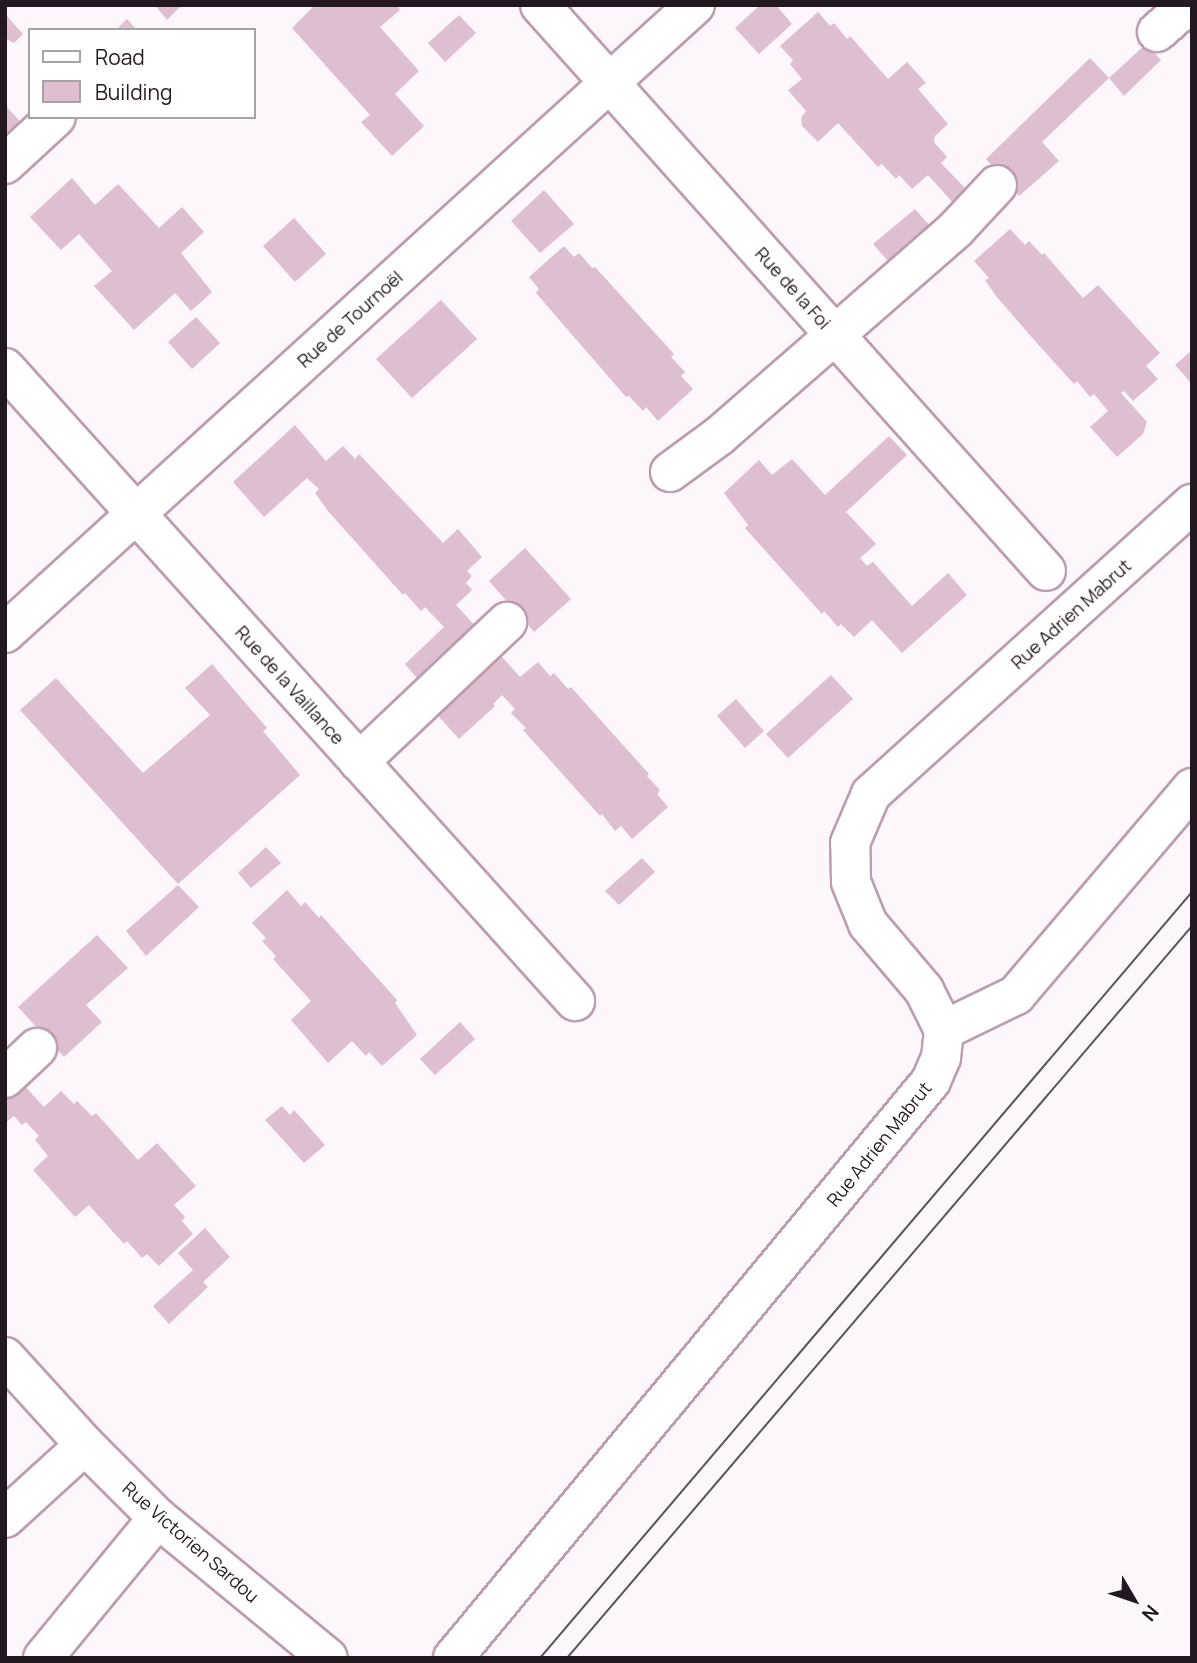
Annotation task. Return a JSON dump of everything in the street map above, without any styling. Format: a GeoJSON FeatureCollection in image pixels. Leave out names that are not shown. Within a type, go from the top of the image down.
{"type":"FeatureCollection","features":[{"type":"Feature","properties":{"kind":"street","name":"Rue de la Foi"},"geometry":{"type":"LineString","coordinates":[[540,5],[1045,571]]}},
{"type":"Feature","properties":{"kind":"street","name":"Rue de Tournoël"},"geometry":{"type":"LineString","coordinates":[[5,633],[695,5]]}},
{"type":"Feature","properties":{"kind":"street"},"geometry":{"type":"LineString","coordinates":[[1157,32],[1188,5]]}},
{"type":"Feature","properties":{"kind":"street"},"geometry":{"type":"LineString","coordinates":[[5,164],[54,119]]}},
{"type":"Feature","properties":{"kind":"street"},"geometry":{"type":"LineString","coordinates":[[670,472],[719,436],[956,229],[997,185]]}},
{"type":"Feature","properties":{"kind":"street","name":"Rue de la Vaillance"},"geometry":{"type":"LineString","coordinates":[[5,369],[575,1001]]}},
{"type":"Feature","properties":{"kind":"street","name":"Rue Adrien Mabrut"},"geometry":{"type":"LineString","coordinates":[[453,1658],[931,1081],[941,1058],[944,1030],[924,990],[868,924],[852,882],[850,843],[872,794],[1192,504]]}},
{"type":"Feature","properties":{"kind":"street"},"geometry":{"type":"LineString","coordinates":[[359,762],[507,622]]}},
{"type":"Feature","properties":{"kind":"street"},"geometry":{"type":"LineString","coordinates":[[944,1030],[1016,995],[1192,788]]}},
{"type":"Feature","properties":{"kind":"street"},"geometry":{"type":"LineString","coordinates":[[5,1078],[37,1048]]}},
{"type":"Feature","properties":{"kind":"street","name":"Rue Victorien Sardou"},"geometry":{"type":"LineString","coordinates":[[5,1357],[85,1446],[158,1518],[328,1658]]}},
{"type":"Feature","properties":{"kind":"street"},"geometry":{"type":"LineString","coordinates":[[5,1518],[85,1446]]}},
{"type":"Feature","properties":{"kind":"street"},"geometry":{"type":"LineString","coordinates":[[43,1658],[158,1518]]}},
{"type":"Feature","properties":{"kind":"building"},"geometry":{"type":"Polygon","coordinates":[[[155,5],[182,5],[167,20],[155,5]]]}},
{"type":"Feature","properties":{"kind":"building"},"geometry":{"type":"Polygon","coordinates":[[[315,5],[397,5],[400,10],[380,27],[419,71],[395,94],[424,126],[392,156],[361,122],[370,115],[292,28],[315,5]]]}},
{"type":"Feature","properties":{"kind":"building"},"geometry":{"type":"Polygon","coordinates":[[[760,5],[776,5],[792,24],[759,54],[735,28],[760,5]]]}},
{"type":"Feature","properties":{"kind":"building"},"geometry":{"type":"Polygon","coordinates":[[[818,12],[830,26],[834,23],[847,39],[850,36],[888,79],[907,62],[926,83],[918,89],[948,124],[935,136],[934,142],[947,157],[941,163],[965,188],[955,205],[928,175],[912,189],[899,175],[896,179],[882,164],[878,167],[838,123],[818,142],[802,126],[801,118],[806,111],[788,90],[802,79],[790,64],[793,60],[780,46],[818,12]]]}},
{"type":"Feature","properties":{"kind":"building"},"geometry":{"type":"Polygon","coordinates":[[[5,14],[23,34],[14,43],[5,38],[5,14]]]}},
{"type":"Feature","properties":{"kind":"building"},"geometry":{"type":"Polygon","coordinates":[[[459,15],[476,33],[445,62],[428,43],[459,15]]]}},
{"type":"Feature","properties":{"kind":"building"},"geometry":{"type":"Polygon","coordinates":[[[127,19],[135,28],[118,28],[127,19]]]}},
{"type":"Feature","properties":{"kind":"building"},"geometry":{"type":"Polygon","coordinates":[[[1146,44],[1161,60],[1124,96],[1109,78],[1146,44]]]}},
{"type":"Feature","properties":{"kind":"building"},"geometry":{"type":"Polygon","coordinates":[[[1090,58],[1109,78],[1042,142],[1059,161],[1019,196],[986,159],[1090,58]]]}},
{"type":"Feature","properties":{"kind":"building"},"geometry":{"type":"Polygon","coordinates":[[[5,105],[26,128],[5,147],[5,105]]]}},
{"type":"Feature","properties":{"kind":"building"},"geometry":{"type":"Polygon","coordinates":[[[72,178],[95,205],[118,184],[159,228],[182,207],[204,232],[181,253],[212,292],[191,311],[175,293],[134,330],[94,286],[112,271],[79,234],[61,250],[30,217],[72,178]]]}},
{"type":"Feature","properties":{"kind":"building"},"geometry":{"type":"Polygon","coordinates":[[[544,190],[574,224],[540,253],[511,221],[544,190]]]}},
{"type":"Feature","properties":{"kind":"building"},"geometry":{"type":"Polygon","coordinates":[[[915,209],[930,226],[889,262],[873,244],[915,209]]]}},
{"type":"Feature","properties":{"kind":"building"},"geometry":{"type":"Polygon","coordinates":[[[294,218],[326,254],[295,282],[263,246],[294,218]]]}},
{"type":"Feature","properties":{"kind":"building"},"geometry":{"type":"Polygon","coordinates":[[[1010,229],[1025,245],[1029,241],[1042,255],[1044,253],[1083,298],[1098,285],[1160,353],[1146,366],[1158,379],[1133,401],[1124,391],[1121,393],[1147,422],[1143,434],[1117,457],[1090,427],[1108,411],[1094,394],[1090,397],[1077,381],[1074,384],[1035,341],[996,296],[985,280],[989,278],[974,261],[1010,229]]]}},
{"type":"Feature","properties":{"kind":"building"},"geometry":{"type":"Polygon","coordinates":[[[564,246],[574,257],[579,253],[592,268],[595,267],[674,354],[671,357],[685,372],[681,376],[693,389],[658,421],[646,407],[643,411],[629,396],[626,397],[536,293],[539,289],[529,277],[564,246]]]}},
{"type":"Feature","properties":{"kind":"building"},"geometry":{"type":"Polygon","coordinates":[[[441,300],[477,339],[412,398],[376,359],[441,300]]]}},
{"type":"Feature","properties":{"kind":"building"},"geometry":{"type":"Polygon","coordinates":[[[196,317],[220,343],[192,369],[168,342],[196,317]]]}},
{"type":"Feature","properties":{"kind":"building"},"geometry":{"type":"Polygon","coordinates":[[[1192,350],[1192,384],[1175,365],[1192,350]]]}},
{"type":"Feature","properties":{"kind":"building"},"geometry":{"type":"Polygon","coordinates":[[[295,425],[326,461],[343,446],[355,459],[359,454],[443,543],[458,529],[482,557],[467,571],[472,576],[466,583],[472,590],[456,605],[479,630],[421,683],[405,664],[444,627],[425,607],[421,611],[405,593],[403,595],[328,511],[315,493],[319,489],[307,478],[264,517],[233,482],[295,425]]]}},
{"type":"Feature","properties":{"kind":"building"},"geometry":{"type":"Polygon","coordinates":[[[889,436],[907,455],[846,512],[876,544],[860,558],[867,566],[873,562],[912,606],[948,573],[967,595],[902,653],[872,620],[854,637],[841,624],[838,627],[824,611],[822,614],[745,528],[748,525],[724,493],[759,460],[772,475],[792,459],[825,495],[889,436]]]}},
{"type":"Feature","properties":{"kind":"building"},"geometry":{"type":"Polygon","coordinates":[[[525,548],[571,599],[534,632],[489,581],[525,548]]]}},
{"type":"Feature","properties":{"kind":"building"},"geometry":{"type":"Polygon","coordinates":[[[495,649],[520,677],[538,662],[550,676],[554,673],[568,689],[571,687],[649,774],[647,776],[660,790],[657,794],[668,807],[632,839],[621,826],[615,831],[523,730],[526,728],[511,713],[515,709],[502,695],[493,704],[495,706],[459,739],[431,708],[495,649]]]}},
{"type":"Feature","properties":{"kind":"building"},"geometry":{"type":"Polygon","coordinates":[[[212,664],[267,728],[263,731],[300,775],[178,884],[20,710],[56,678],[143,773],[210,715],[185,688],[212,664]]]}},
{"type":"Feature","properties":{"kind":"building"},"geometry":{"type":"Polygon","coordinates":[[[831,675],[853,699],[788,758],[766,734],[831,675]]]}},
{"type":"Feature","properties":{"kind":"building"},"geometry":{"type":"Polygon","coordinates":[[[736,699],[764,731],[745,748],[717,716],[736,699]]]}},
{"type":"Feature","properties":{"kind":"building"},"geometry":{"type":"Polygon","coordinates":[[[266,847],[281,863],[251,888],[238,873],[266,847]]]}},
{"type":"Feature","properties":{"kind":"building"},"geometry":{"type":"Polygon","coordinates":[[[642,858],[655,872],[619,905],[605,891],[642,858]]]}},
{"type":"Feature","properties":{"kind":"building"},"geometry":{"type":"Polygon","coordinates":[[[178,885],[199,907],[146,956],[126,931],[178,885]]]}},
{"type":"Feature","properties":{"kind":"building"},"geometry":{"type":"Polygon","coordinates":[[[287,890],[301,906],[305,902],[319,918],[321,915],[397,1000],[395,1003],[417,1035],[382,1066],[369,1052],[366,1056],[352,1041],[328,1063],[291,1020],[311,1001],[273,959],[276,956],[262,941],[266,938],[252,923],[287,890]]]}},
{"type":"Feature","properties":{"kind":"building"},"geometry":{"type":"Polygon","coordinates":[[[97,935],[128,968],[86,1005],[102,1022],[64,1057],[18,1007],[97,935]]]}},
{"type":"Feature","properties":{"kind":"building"},"geometry":{"type":"Polygon","coordinates":[[[460,1022],[475,1039],[435,1075],[420,1059],[460,1022]]]}},
{"type":"Feature","properties":{"kind":"building"},"geometry":{"type":"Polygon","coordinates":[[[21,1082],[44,1107],[61,1091],[74,1104],[77,1101],[92,1116],[96,1113],[138,1160],[157,1143],[196,1186],[174,1205],[185,1217],[182,1221],[193,1234],[159,1266],[147,1254],[142,1258],[127,1241],[124,1244],[89,1205],[75,1217],[33,1170],[48,1156],[35,1140],[39,1136],[26,1122],[22,1125],[14,1116],[5,1123],[5,1096],[21,1082]]]}},
{"type":"Feature","properties":{"kind":"building"},"geometry":{"type":"Polygon","coordinates":[[[282,1106],[290,1115],[294,1110],[325,1145],[304,1163],[265,1120],[282,1106]]]}},
{"type":"Feature","properties":{"kind":"building"},"geometry":{"type":"Polygon","coordinates":[[[205,1228],[230,1257],[203,1282],[208,1287],[169,1324],[153,1306],[193,1270],[178,1253],[205,1228]]]}},
{"type":"Feature","properties":{"kind":"tram line"},"geometry":{"type":"LineString","coordinates":[[540,1658],[1192,892]]}},
{"type":"Feature","properties":{"kind":"tram line"},"geometry":{"type":"LineString","coordinates":[[567,1658],[1192,926]]}}]}
